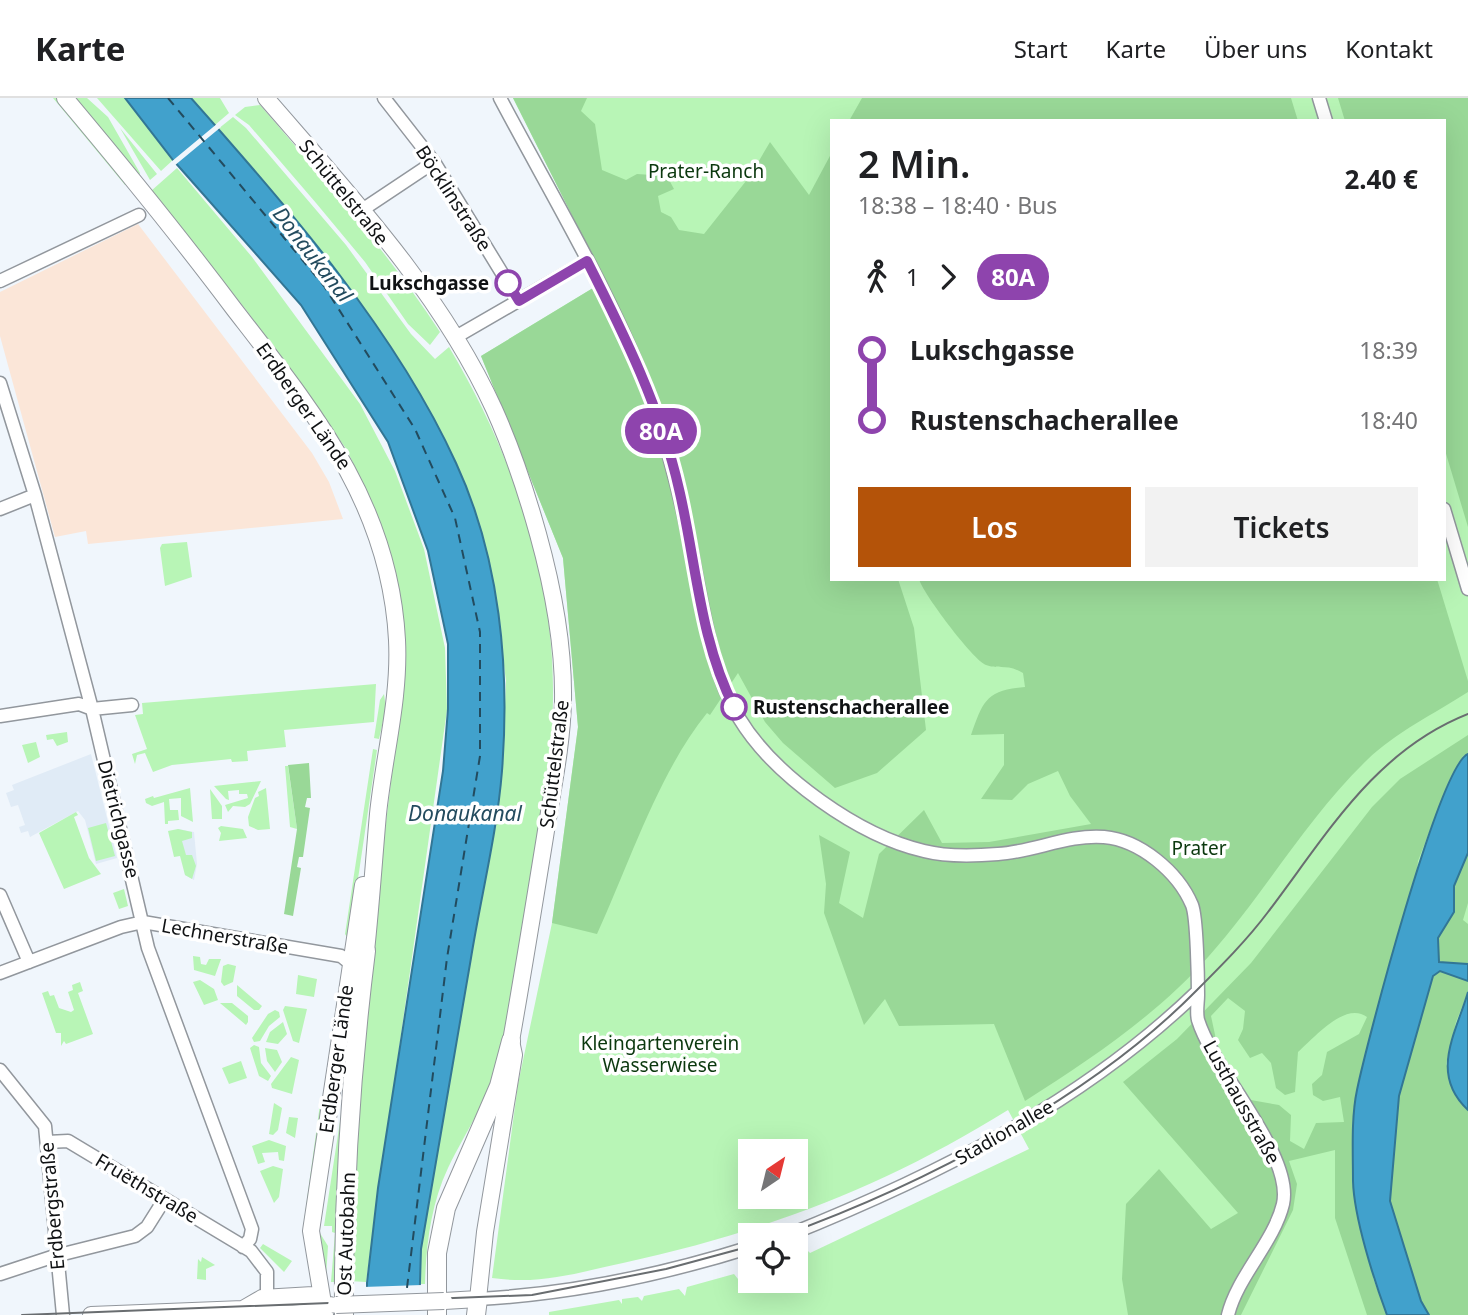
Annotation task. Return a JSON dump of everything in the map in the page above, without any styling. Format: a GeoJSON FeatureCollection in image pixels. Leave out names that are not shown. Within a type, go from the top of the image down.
{"type":"FeatureCollection","features":[{"type":"Feature","properties":{"kind":"highway","name":"Ost Autobahn"},"geometry":{"type":"LineString","coordinates":[[332,1310],[343,1250],[366,951]]}},
{"type":"Feature","properties":{"kind":"highway"},"geometry":{"type":"LineString","coordinates":[[440,1308],[437,1253],[446,1208],[490,1107],[512,1041]]}},
{"type":"Feature","properties":{"kind":"main road","name":"Erdberger Lände"},"geometry":{"type":"LineString","coordinates":[[65,98],[145,195],[289,380],[333,440],[369,512],[382,552],[397,638],[393,723],[378,813],[366,951]]}},
{"type":"Feature","properties":{"kind":"main road","name":"Schüttelstraße"},"geometry":{"type":"LineString","coordinates":[[266,98],[362,210],[454,338],[494,408],[524,484],[551,578],[559,632],[563,701],[558,752],[512,1041],[514,1055],[486,1221],[477,1307]]}},
{"type":"Feature","properties":{"kind":"main road","name":"Erdberger Lände"},"geometry":{"type":"LineString","coordinates":[[332,1310],[311,1231],[368,842],[378,813]]}},
{"type":"Feature","properties":{"kind":"main road"},"geometry":{"type":"LineString","coordinates":[[243,1309],[267,1297],[313,1295],[332,1310]]}},
{"type":"Feature","properties":{"kind":"main road"},"geometry":{"type":"LineString","coordinates":[[92,1315],[243,1309],[258,1313],[477,1307]]}},
{"type":"Feature","properties":{"kind":"street","name":"Böcklinstraße"},"geometry":{"type":"LineString","coordinates":[[384,98],[434,162],[519,301]]}},
{"type":"Feature","properties":{"kind":"street"},"geometry":{"type":"LineString","coordinates":[[454,338],[587,261],[500,98]]}},
{"type":"Feature","properties":{"kind":"street"},"geometry":{"type":"LineString","coordinates":[[1319,98],[1325,119]]}},
{"type":"Feature","properties":{"kind":"street"},"geometry":{"type":"LineString","coordinates":[[362,210],[434,162]]}},
{"type":"Feature","properties":{"kind":"street"},"geometry":{"type":"LineString","coordinates":[[0,281],[139,215]]}},
{"type":"Feature","properties":{"kind":"street","name":"Lusthausstraße"},"geometry":{"type":"LineString","coordinates":[[587,261],[632,350],[656,414],[679,486],[708,632],[725,690],[739,718],[764,749],[791,777],[848,818],[898,844],[940,854],[1000,854],[1107,837],[1148,854],[1162,866],[1185,894],[1194,913],[1197,1017],[1223,1072],[1277,1161],[1285,1184],[1282,1208],[1228,1315]]}},
{"type":"Feature","properties":{"kind":"street","name":"Dietrichgasse"},"geometry":{"type":"LineString","coordinates":[[0,383],[35,495],[92,709],[148,948],[253,1229],[250,1239],[243,1247]]}},
{"type":"Feature","properties":{"kind":"street"},"geometry":{"type":"LineString","coordinates":[[0,509],[35,495]]}},
{"type":"Feature","properties":{"kind":"street"},"geometry":{"type":"LineString","coordinates":[[1446,516],[1468,589]]}},
{"type":"Feature","properties":{"kind":"street"},"geometry":{"type":"LineString","coordinates":[[0,716],[79,704],[92,709],[132,705]]}},
{"type":"Feature","properties":{"kind":"street"},"geometry":{"type":"LineString","coordinates":[[0,895],[29,962]]}},
{"type":"Feature","properties":{"kind":"street","name":"Lechnerstraße"},"geometry":{"type":"LineString","coordinates":[[0,973],[144,922],[316,951],[350,961]]}},
{"type":"Feature","properties":{"kind":"street"},"geometry":{"type":"LineString","coordinates":[[350,961],[362,981]]}},
{"type":"Feature","properties":{"kind":"street","name":"Stadionallee"},"geometry":{"type":"LineString","coordinates":[[808,1227],[861,1206],[974,1151],[1114,1065],[1198,991]]}},
{"type":"Feature","properties":{"kind":"street","name":"Erdbergstraße"},"geometry":{"type":"LineString","coordinates":[[0,1070],[41,1119],[47,1142],[55,1256],[63,1315]]}},
{"type":"Feature","properties":{"kind":"street","name":"Fruëthstraße"},"geometry":{"type":"LineString","coordinates":[[47,1142],[68,1141],[258,1257],[267,1272],[267,1297]]}},
{"type":"Feature","properties":{"kind":"street"},"geometry":{"type":"LineString","coordinates":[[0,1274],[55,1256],[135,1236],[147,1227],[164,1200]]}},
{"type":"Feature","properties":{"kind":"street"},"geometry":{"type":"LineString","coordinates":[[477,1307],[598,1286],[738,1251]]}},
{"type":"Feature","properties":{"kind":"shaded area"},"geometry":{"type":"Polygon","coordinates":[[[138,224],[312,453],[329,482],[343,519],[88,544],[86,531],[55,537],[0,336],[0,292],[138,224]]]}},
{"type":"Feature","properties":{"kind":"shaded area"},"geometry":{"type":"Polygon","coordinates":[[[91,754],[117,858],[96,864],[85,820],[78,811],[30,837],[28,831],[21,833],[19,827],[25,825],[18,805],[11,807],[6,793],[14,790],[12,785],[91,754]]]}},
{"type":"Feature","properties":{"kind":"shaded area"},"geometry":{"type":"Polygon","coordinates":[[[178,829],[194,832],[197,864],[194,880],[185,875],[178,829]]]}},
{"type":"Feature","properties":{"kind":"green space"},"geometry":{"type":"Polygon","coordinates":[[[53,98],[57,98],[128,184],[125,185],[53,98]]]}},
{"type":"Feature","properties":{"kind":"green space"},"geometry":{"type":"Polygon","coordinates":[[[73,98],[87,98],[108,117],[140,173],[139,176],[73,98]]]}},
{"type":"Feature","properties":{"kind":"green space"},"geometry":{"type":"Polygon","coordinates":[[[97,98],[125,98],[173,160],[161,171],[97,98]]]}},
{"type":"Feature","properties":{"kind":"green space"},"geometry":{"type":"Polygon","coordinates":[[[191,98],[220,98],[229,113],[215,125],[191,98]]]}},
{"type":"Feature","properties":{"kind":"green space","name":"Prater"},"geometry":{"type":"Polygon","coordinates":[[[513,98],[1468,98],[1468,1315],[549,1315],[549,1312],[619,1300],[622,1304],[622,1299],[638,1297],[642,1301],[644,1296],[679,1289],[685,1296],[687,1287],[734,1274],[738,1279],[738,1293],[808,1293],[808,1251],[810,1253],[1029,1149],[1008,1110],[916,1162],[869,1184],[822,1204],[769,1223],[738,1223],[738,1233],[726,1237],[574,1274],[527,1280],[492,1278],[518,1084],[552,923],[578,727],[563,558],[481,356],[593,288],[599,269],[513,98]]]}},
{"type":"Feature","properties":{"kind":"green space"},"geometry":{"type":"Polygon","coordinates":[[[513,98],[587,98],[581,111],[595,124],[602,170],[626,180],[637,174],[667,176],[674,189],[658,196],[661,212],[671,217],[679,230],[704,234],[750,176],[770,142],[809,195],[830,156],[830,581],[899,581],[914,628],[926,730],[877,773],[835,788],[783,743],[765,722],[738,673],[674,763],[646,819],[597,934],[552,923],[578,727],[563,558],[481,356],[593,288],[599,269],[513,98]]]}},
{"type":"Feature","properties":{"kind":"green space"},"geometry":{"type":"Polygon","coordinates":[[[862,98],[1291,98],[1297,119],[850,119],[862,98]]]}},
{"type":"Feature","properties":{"kind":"green space"},"geometry":{"type":"Polygon","coordinates":[[[1338,98],[1468,98],[1468,527],[1446,454],[1446,119],[1344,119],[1338,98]]]}},
{"type":"Feature","properties":{"kind":"green space"},"geometry":{"type":"Polygon","coordinates":[[[260,105],[354,216],[420,302],[440,332],[430,345],[408,324],[365,262],[316,203],[249,125],[235,115],[245,107],[260,105]]]}},
{"type":"Feature","properties":{"kind":"green space"},"geometry":{"type":"Polygon","coordinates":[[[233,117],[246,128],[346,245],[411,334],[435,359],[449,347],[472,387],[510,472],[538,561],[546,607],[552,653],[553,716],[550,751],[502,1051],[486,1097],[448,1168],[437,1196],[428,1240],[425,1284],[419,1284],[421,1249],[502,774],[506,681],[494,588],[480,527],[457,464],[420,394],[310,236],[218,129],[233,117]]]}},
{"type":"Feature","properties":{"kind":"green space"},"geometry":{"type":"Polygon","coordinates":[[[120,128],[157,174],[150,180],[146,173],[120,128]]]}},
{"type":"Feature","properties":{"kind":"green space"},"geometry":{"type":"Polygon","coordinates":[[[177,168],[252,257],[360,404],[395,471],[424,549],[445,648],[447,710],[366,1282],[349,1281],[368,966],[404,678],[396,573],[370,500],[347,450],[247,311],[151,191],[177,168]]]}},
{"type":"Feature","properties":{"kind":"green space"},"geometry":{"type":"Polygon","coordinates":[[[187,542],[192,577],[165,586],[160,548],[162,544],[187,542]]]}},
{"type":"Feature","properties":{"kind":"green space"},"geometry":{"type":"Polygon","coordinates":[[[920,581],[1438,581],[1468,681],[1468,692],[1403,732],[1367,760],[1324,807],[1209,956],[1168,997],[1099,1052],[1025,1101],[994,1024],[899,1026],[885,999],[864,1025],[824,913],[826,884],[819,835],[850,852],[839,903],[863,918],[879,854],[924,810],[942,843],[989,842],[1091,824],[1070,796],[1058,771],[1028,784],[1012,800],[981,799],[1004,765],[1004,734],[971,735],[988,699],[1002,691],[1025,687],[1023,673],[1012,668],[986,665],[980,660],[949,625],[920,581]]]}},
{"type":"Feature","properties":{"kind":"green space"},"geometry":{"type":"Polygon","coordinates":[[[376,684],[374,722],[284,730],[286,747],[247,751],[248,761],[232,762],[231,759],[172,765],[153,772],[145,753],[137,755],[135,764],[132,754],[147,749],[135,715],[143,714],[142,703],[376,684]]]}},
{"type":"Feature","properties":{"kind":"green space"},"geometry":{"type":"Polygon","coordinates":[[[384,694],[386,708],[379,739],[374,738],[380,700],[384,694]]]}},
{"type":"Feature","properties":{"kind":"green space"},"geometry":{"type":"Polygon","coordinates":[[[67,732],[68,742],[57,746],[53,739],[47,740],[46,735],[67,732]]]}},
{"type":"Feature","properties":{"kind":"green space"},"geometry":{"type":"Polygon","coordinates":[[[1468,735],[1468,754],[1463,756],[1449,781],[1418,861],[1373,1278],[1387,1315],[1367,1315],[1335,1218],[1335,1150],[1289,1161],[1297,1184],[1293,1210],[1241,1315],[1128,1315],[1122,1279],[1126,1204],[1159,1169],[1211,1229],[1238,1213],[1123,1082],[1177,1039],[1251,963],[1372,807],[1400,779],[1468,735]],[[1228,998],[1211,1016],[1217,1044],[1245,1099],[1279,1105],[1291,1115],[1290,1141],[1304,1149],[1316,1123],[1344,1122],[1340,1097],[1323,1101],[1313,1095],[1312,1084],[1322,1075],[1327,1052],[1359,1034],[1367,1017],[1358,1013],[1340,1017],[1298,1052],[1295,1092],[1285,1095],[1276,1088],[1271,1063],[1262,1053],[1250,1058],[1238,1040],[1243,1029],[1245,1011],[1228,998]]]}},
{"type":"Feature","properties":{"kind":"green space"},"geometry":{"type":"Polygon","coordinates":[[[36,742],[40,757],[28,763],[22,745],[36,742]]]}},
{"type":"Feature","properties":{"kind":"green space"},"geometry":{"type":"Polygon","coordinates":[[[373,749],[377,750],[349,940],[345,934],[373,749]]]}},
{"type":"Feature","properties":{"kind":"green space"},"geometry":{"type":"Polygon","coordinates":[[[309,763],[311,798],[307,798],[305,807],[310,808],[303,857],[299,857],[297,867],[301,868],[293,916],[284,914],[297,829],[288,765],[309,763]]]}},
{"type":"Feature","properties":{"kind":"green space"},"geometry":{"type":"Polygon","coordinates":[[[285,766],[288,766],[297,829],[290,827],[285,766]]]}},
{"type":"Feature","properties":{"kind":"green space"},"geometry":{"type":"Polygon","coordinates":[[[261,781],[250,804],[245,807],[233,806],[228,812],[225,805],[248,798],[247,794],[239,794],[239,790],[228,791],[229,800],[214,786],[261,781]]]}},
{"type":"Feature","properties":{"kind":"green space"},"geometry":{"type":"Polygon","coordinates":[[[190,788],[193,822],[181,816],[181,798],[169,799],[170,810],[178,810],[179,820],[168,821],[168,824],[165,824],[164,802],[152,806],[146,803],[145,799],[153,796],[154,798],[190,788]]]}},
{"type":"Feature","properties":{"kind":"green space"},"geometry":{"type":"Polygon","coordinates":[[[266,788],[270,829],[258,830],[249,826],[248,817],[255,798],[259,796],[258,792],[266,788]]]}},
{"type":"Feature","properties":{"kind":"green space"},"geometry":{"type":"Polygon","coordinates":[[[210,789],[222,806],[222,819],[212,819],[210,789]]]}},
{"type":"Feature","properties":{"kind":"green space"},"geometry":{"type":"Polygon","coordinates":[[[76,812],[78,815],[74,817],[89,858],[101,874],[64,889],[39,833],[76,812]]]}},
{"type":"Feature","properties":{"kind":"green space"},"geometry":{"type":"Polygon","coordinates":[[[106,823],[115,856],[96,861],[88,828],[106,823]]]}},
{"type":"Feature","properties":{"kind":"green space"},"geometry":{"type":"Polygon","coordinates":[[[221,826],[243,829],[247,838],[219,841],[221,833],[218,828],[221,826]]]}},
{"type":"Feature","properties":{"kind":"green space"},"geometry":{"type":"Polygon","coordinates":[[[178,829],[192,832],[192,838],[182,841],[186,855],[192,855],[196,866],[192,879],[185,875],[180,856],[174,857],[168,831],[178,829]]]}},
{"type":"Feature","properties":{"kind":"green space"},"geometry":{"type":"Polygon","coordinates":[[[1468,853],[1468,903],[1463,920],[1468,924],[1468,964],[1438,962],[1438,938],[1454,912],[1454,886],[1468,853]]]}},
{"type":"Feature","properties":{"kind":"green space"},"geometry":{"type":"Polygon","coordinates":[[[124,889],[128,906],[119,909],[113,893],[124,889]]]}},
{"type":"Feature","properties":{"kind":"green space"},"geometry":{"type":"Polygon","coordinates":[[[193,956],[200,957],[201,964],[206,965],[209,959],[221,959],[215,976],[194,970],[193,956]]]}},
{"type":"Feature","properties":{"kind":"green space"},"geometry":{"type":"Polygon","coordinates":[[[223,966],[236,966],[233,982],[224,986],[221,982],[223,966]]]}},
{"type":"Feature","properties":{"kind":"green space"},"geometry":{"type":"Polygon","coordinates":[[[1440,971],[1468,981],[1468,992],[1456,1022],[1446,1064],[1468,1110],[1468,1315],[1429,1315],[1421,1301],[1390,1201],[1399,1096],[1433,975],[1440,971]]]}},
{"type":"Feature","properties":{"kind":"green space"},"geometry":{"type":"Polygon","coordinates":[[[298,975],[317,979],[314,997],[296,994],[298,975]]]}},
{"type":"Feature","properties":{"kind":"green space"},"geometry":{"type":"Polygon","coordinates":[[[200,980],[214,989],[218,1000],[204,1005],[193,982],[200,980]]]}},
{"type":"Feature","properties":{"kind":"green space"},"geometry":{"type":"Polygon","coordinates":[[[80,982],[83,991],[78,993],[93,1034],[66,1044],[64,1041],[61,1046],[61,1033],[56,1033],[42,993],[48,991],[50,996],[54,995],[59,1008],[71,1012],[74,1010],[68,992],[73,990],[72,985],[80,982]]]}},
{"type":"Feature","properties":{"kind":"green space"},"geometry":{"type":"Polygon","coordinates":[[[237,985],[262,1006],[259,1010],[254,1010],[237,996],[237,985]]]}},
{"type":"Feature","properties":{"kind":"green space"},"geometry":{"type":"Polygon","coordinates":[[[220,1003],[232,1003],[248,1016],[246,1025],[220,1003]]]}},
{"type":"Feature","properties":{"kind":"green space"},"geometry":{"type":"Polygon","coordinates":[[[285,1006],[307,1009],[299,1043],[293,1041],[283,1010],[285,1006]]]}},
{"type":"Feature","properties":{"kind":"green space"},"geometry":{"type":"Polygon","coordinates":[[[275,1010],[280,1017],[269,1026],[260,1041],[254,1042],[252,1038],[268,1014],[275,1010]]]}},
{"type":"Feature","properties":{"kind":"green space"},"geometry":{"type":"Polygon","coordinates":[[[283,1022],[287,1034],[278,1044],[266,1042],[270,1032],[283,1022]]]}},
{"type":"Feature","properties":{"kind":"green space"},"geometry":{"type":"Polygon","coordinates":[[[254,1045],[259,1047],[261,1063],[271,1076],[268,1081],[259,1076],[250,1048],[254,1045]]]}},
{"type":"Feature","properties":{"kind":"green space"},"geometry":{"type":"Polygon","coordinates":[[[265,1048],[277,1050],[282,1062],[275,1072],[267,1061],[265,1048]]]}},
{"type":"Feature","properties":{"kind":"green space"},"geometry":{"type":"Polygon","coordinates":[[[344,1054],[318,1230],[328,1246],[326,1277],[316,1228],[344,1054]]]}},
{"type":"Feature","properties":{"kind":"green space"},"geometry":{"type":"Polygon","coordinates":[[[291,1057],[299,1060],[292,1094],[272,1088],[271,1084],[291,1057]]]}},
{"type":"Feature","properties":{"kind":"green space"},"geometry":{"type":"Polygon","coordinates":[[[241,1061],[247,1078],[229,1084],[222,1068],[241,1061]]]}},
{"type":"Feature","properties":{"kind":"green space"},"geometry":{"type":"Polygon","coordinates":[[[346,1082],[338,1282],[331,1282],[335,1233],[332,1232],[332,1226],[324,1226],[346,1082]]]}},
{"type":"Feature","properties":{"kind":"green space"},"geometry":{"type":"Polygon","coordinates":[[[274,1103],[282,1108],[278,1130],[273,1135],[269,1134],[274,1103]]]}},
{"type":"Feature","properties":{"kind":"green space"},"geometry":{"type":"Polygon","coordinates":[[[320,1104],[323,1105],[303,1229],[320,1104]]]}},
{"type":"Feature","properties":{"kind":"green space"},"geometry":{"type":"Polygon","coordinates":[[[289,1117],[298,1118],[295,1138],[286,1133],[289,1117]]]}},
{"type":"Feature","properties":{"kind":"green space"},"geometry":{"type":"Polygon","coordinates":[[[269,1140],[286,1146],[284,1161],[279,1160],[278,1152],[262,1153],[265,1162],[258,1164],[252,1146],[269,1140]]]}},
{"type":"Feature","properties":{"kind":"green space"},"geometry":{"type":"Polygon","coordinates":[[[273,1166],[283,1169],[279,1197],[274,1203],[260,1171],[273,1166]]]}},
{"type":"Feature","properties":{"kind":"green space"},"geometry":{"type":"Polygon","coordinates":[[[263,1244],[292,1261],[284,1272],[260,1248],[263,1244]]]}},
{"type":"Feature","properties":{"kind":"green space"},"geometry":{"type":"Polygon","coordinates":[[[202,1257],[215,1265],[206,1269],[206,1280],[197,1279],[198,1259],[201,1262],[202,1257]]]}},
{"type":"Feature","properties":{"kind":"water","name":"Donaukanal"},"geometry":{"type":"Polygon","coordinates":[[[125,98],[191,98],[301,226],[403,365],[456,463],[483,537],[492,575],[503,653],[502,771],[493,841],[421,1249],[419,1315],[367,1315],[367,1283],[378,1188],[443,771],[448,709],[448,644],[428,551],[388,442],[301,305],[173,160],[125,98]]]}},
{"type":"Feature","properties":{"kind":"water"},"geometry":{"type":"Polygon","coordinates":[[[1468,754],[1468,853],[1454,886],[1454,912],[1438,938],[1439,962],[1468,964],[1468,981],[1440,971],[1433,976],[1399,1096],[1390,1201],[1421,1301],[1429,1315],[1387,1315],[1366,1249],[1354,1196],[1355,1101],[1388,968],[1423,854],[1455,770],[1468,754]]]}},
{"type":"Feature","properties":{"kind":"water"},"geometry":{"type":"Polygon","coordinates":[[[1468,992],[1468,1110],[1456,1096],[1448,1068],[1452,1038],[1468,992]]]}},
{"type":"Feature","properties":{"kind":"pier"},"geometry":{"type":"Polygon","coordinates":[[[218,123],[221,127],[174,166],[171,162],[218,123]]]}},
{"type":"Feature","properties":{"kind":"pier"},"geometry":{"type":"Polygon","coordinates":[[[422,1285],[423,1315],[363,1315],[363,1287],[422,1285]]]}},
{"type":"Feature","properties":{"kind":"ferry route"},"geometry":{"type":"LineString","coordinates":[[168,98],[324,286],[415,429],[455,518],[480,632],[480,756],[447,958],[406,1296]]}},
{"type":"Feature","properties":{"kind":"tram line"},"geometry":{"type":"LineString","coordinates":[[808,1226],[947,1164],[1056,1102],[1107,1067],[1155,1029],[1234,952],[1268,912],[1354,798],[1379,773],[1405,750],[1435,730],[1468,714]]}},
{"type":"Feature","properties":{"kind":"tram line"},"geometry":{"type":"LineString","coordinates":[[22,1315],[532,1295],[666,1269],[738,1250]]}},
{"type":"Feature","properties":{"kind":"bus line","name":"80A"},"geometry":{"type":"LineString","coordinates":[[508,283],[519,301],[587,261],[632,350],[656,414],[679,486],[708,632],[725,690],[734,707]]}},
{"type":"Feature","properties":{"kind":"place","name":"Lukschgasse"},"geometry":{"type":"Point","coordinates":[508,283]}},
{"type":"Feature","properties":{"kind":"place","name":"Rustenschacherallee"},"geometry":{"type":"Point","coordinates":[734,707]}},
{"type":"Feature","properties":{"kind":"park label","name":"Prater-Ranch"},"geometry":{"type":"Point","coordinates":[706,171]}},
{"type":"Feature","properties":{"kind":"park label","name":"Kleingartenverein Wasserwiese"},"geometry":{"type":"Point","coordinates":[660,1054]}}]}
